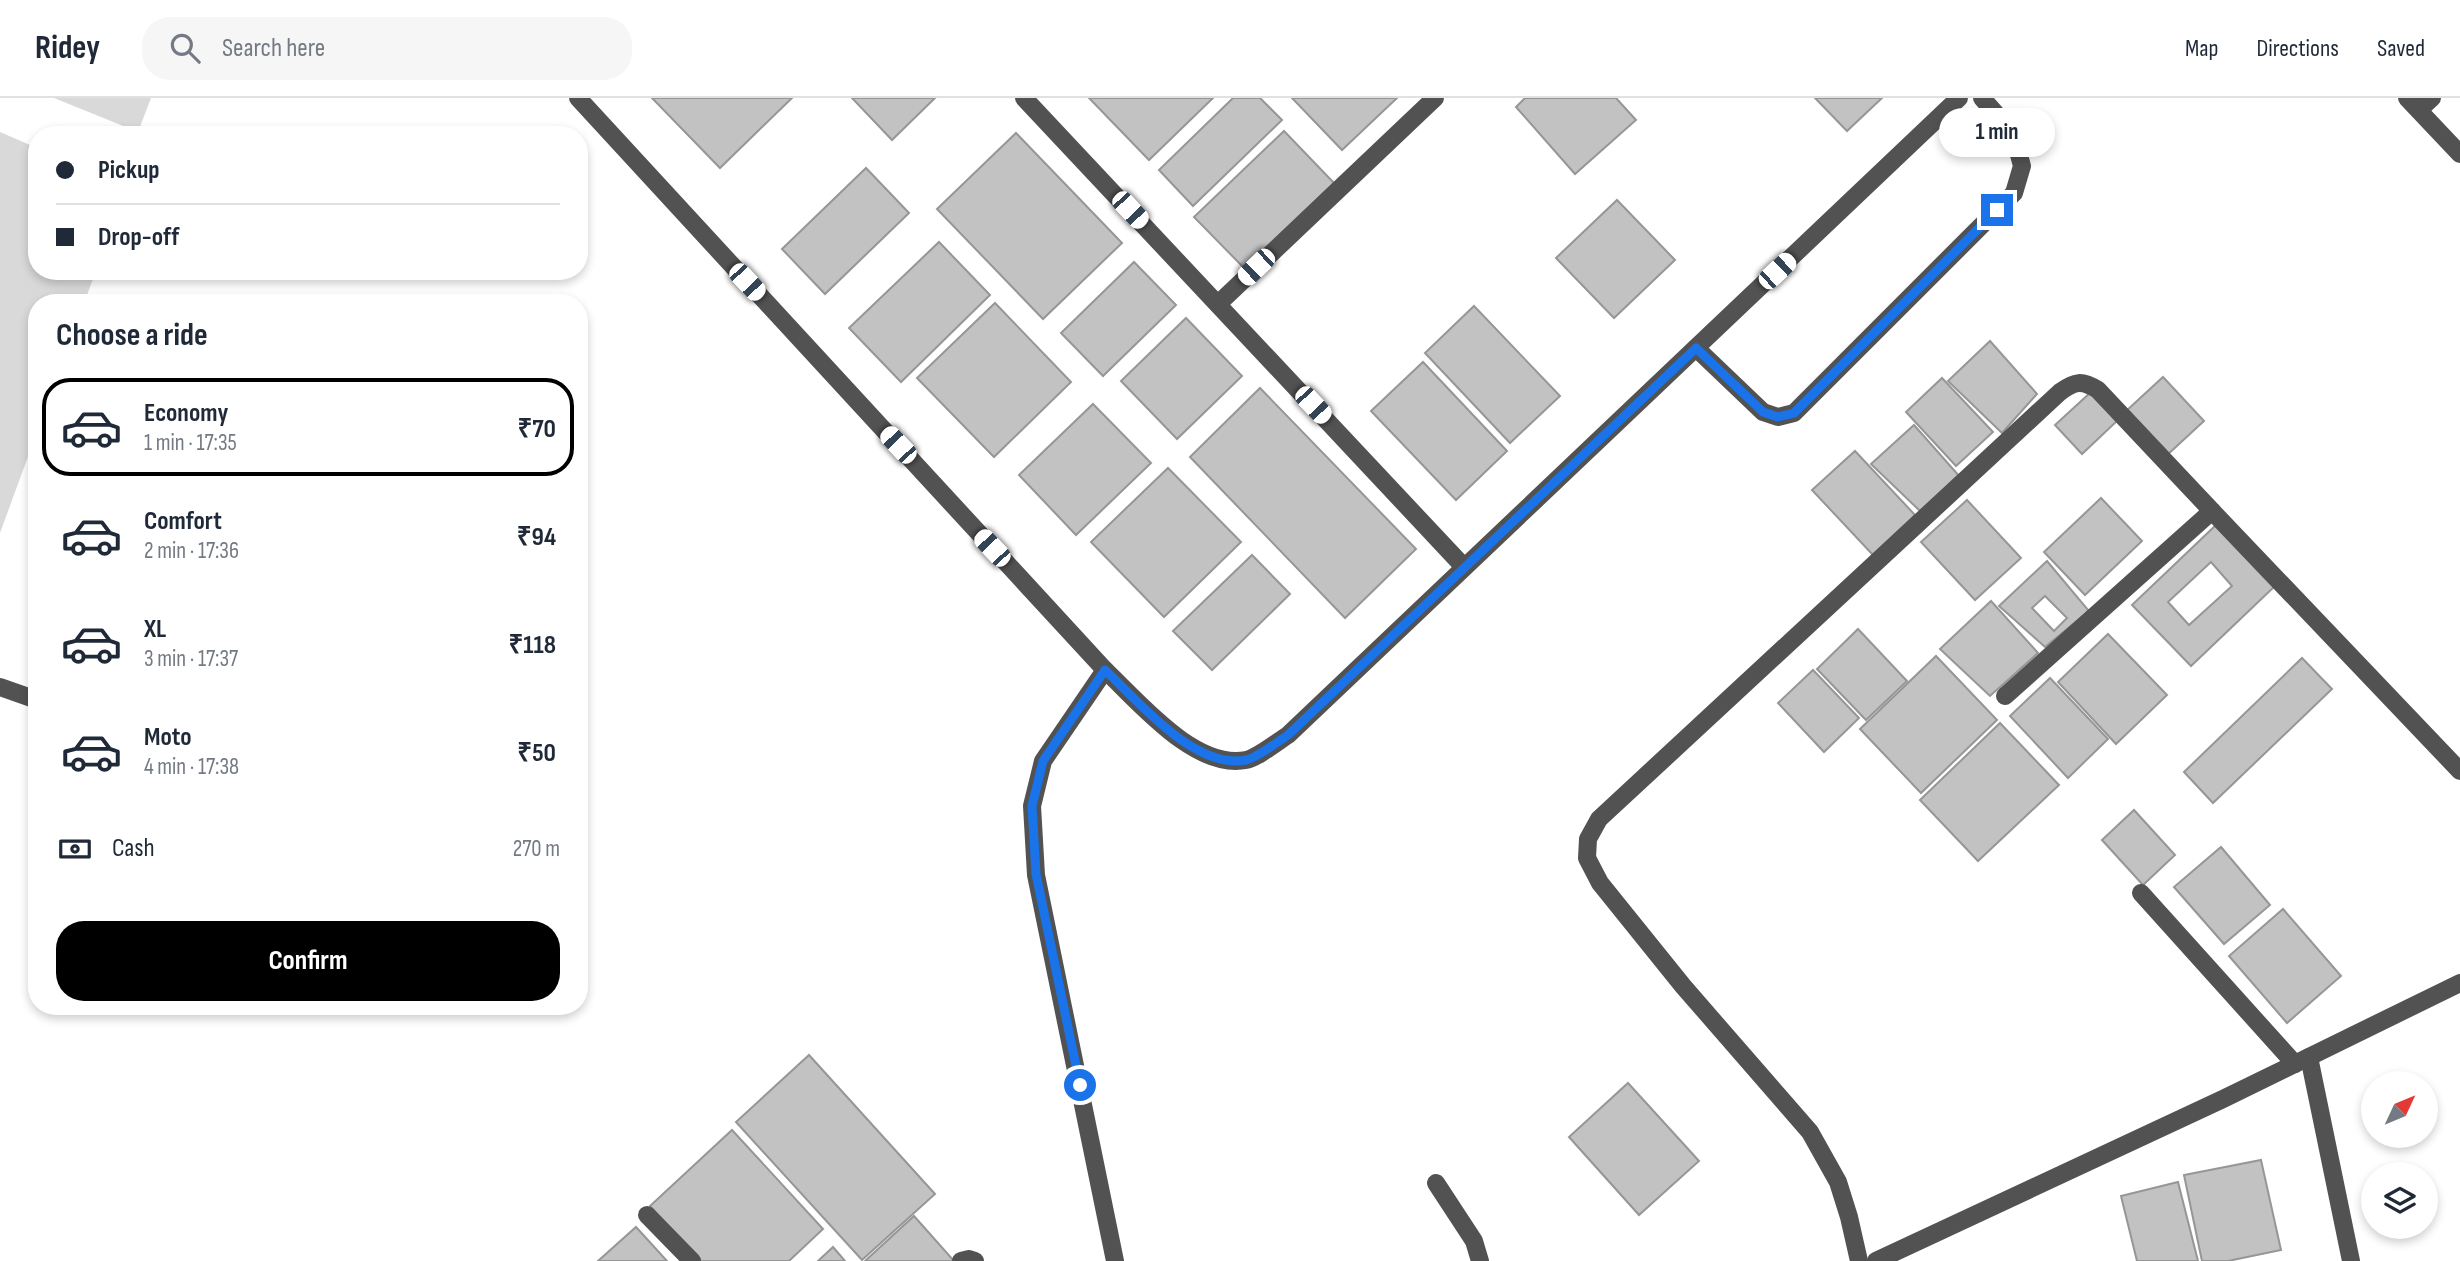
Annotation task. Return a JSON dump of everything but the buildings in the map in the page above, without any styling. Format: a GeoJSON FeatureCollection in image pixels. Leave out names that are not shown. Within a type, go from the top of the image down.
{"type":"FeatureCollection","features":[{"type":"Feature","properties":{"kind":"street"},"geometry":{"type":"LineString","coordinates":[[578,98],[1105,670],[1180,740],[1216,760],[1247,760],[1288,735],[1959,98]]}},
{"type":"Feature","properties":{"kind":"street"},"geometry":{"type":"LineString","coordinates":[[1024,98],[1464,567]]}},
{"type":"Feature","properties":{"kind":"street"},"geometry":{"type":"LineString","coordinates":[[1218,304],[1435,98]]}},
{"type":"Feature","properties":{"kind":"street"},"geometry":{"type":"LineString","coordinates":[[1696,348],[1763,412],[1778,417],[1794,413],[2014,192],[2022,166],[2013,133],[1982,98]]}},
{"type":"Feature","properties":{"kind":"street"},"geometry":{"type":"LineString","coordinates":[[2420,102],[2460,154]]}},
{"type":"Feature","properties":{"kind":"street"},"geometry":{"type":"LineString","coordinates":[[1859,1261],[1838,1182],[1810,1132],[1683,986],[1600,883],[1587,858],[1588,839],[1599,819],[2049,402],[2074,382],[2085,382],[2098,390],[2460,771]]}},
{"type":"Feature","properties":{"kind":"street"},"geometry":{"type":"LineString","coordinates":[[2005,695],[2212,511]]}},
{"type":"Feature","properties":{"kind":"street"},"geometry":{"type":"LineString","coordinates":[[1105,670],[1043,761],[1032,806],[1036,874],[1115,1261]]}},
{"type":"Feature","properties":{"kind":"street"},"geometry":{"type":"LineString","coordinates":[[0,687],[28,697]]}},
{"type":"Feature","properties":{"kind":"street"},"geometry":{"type":"LineString","coordinates":[[2141,893],[2254,1016],[2302,1061],[2351,1261]]}},
{"type":"Feature","properties":{"kind":"street"},"geometry":{"type":"LineString","coordinates":[[1876,1261],[2302,1061],[2460,983]]}},
{"type":"Feature","properties":{"kind":"street"},"geometry":{"type":"LineString","coordinates":[[1436,1182],[1474,1241],[1480,1261]]}},
{"type":"Feature","properties":{"kind":"street"},"geometry":{"type":"LineString","coordinates":[[647,1215],[692,1261]]}},
{"type":"Feature","properties":{"kind":"street"},"geometry":{"type":"LineString","coordinates":[[961,1261],[975,1261]]}},
{"type":"Feature","properties":{"kind":"shaded area"},"geometry":{"type":"Polygon","coordinates":[[[54,98],[151,98],[140,126],[123,126],[54,98]]]}},
{"type":"Feature","properties":{"kind":"shaded area"},"geometry":{"type":"Polygon","coordinates":[[[0,132],[28,144],[28,280],[93,280],[87,294],[28,294],[28,457],[0,533],[0,132]]]}},
{"type":"Feature","properties":{"kind":"route"},"geometry":{"type":"LineString","coordinates":[[1080,1085],[1036,874],[1032,806],[1043,761],[1105,670],[1180,740],[1216,760],[1247,760],[1288,735],[1696,348],[1763,412],[1778,417],[1794,413],[1997,210]]}}]}
